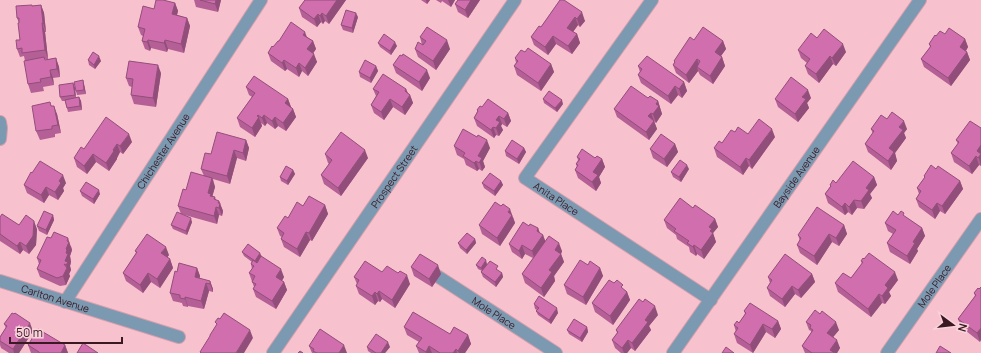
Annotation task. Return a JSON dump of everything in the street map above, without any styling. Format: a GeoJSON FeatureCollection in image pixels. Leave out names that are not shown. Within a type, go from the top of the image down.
{"type":"FeatureCollection","features":[{"type":"Feature","properties":{"kind":"street","name":"Chichester Avenue"},"geometry":{"type":"LineString","coordinates":[[65,302],[261,0]]}},
{"type":"Feature","properties":{"kind":"street","name":"Prospect Street"},"geometry":{"type":"LineString","coordinates":[[273,353],[515,0]]}},
{"type":"Feature","properties":{"kind":"street","name":"Anita Place"},"geometry":{"type":"LineString","coordinates":[[652,0],[525,178],[711,300]]}},
{"type":"Feature","properties":{"kind":"street","name":"Bayside Avenue"},"geometry":{"type":"LineString","coordinates":[[673,353],[920,0]]}},
{"type":"Feature","properties":{"kind":"street"},"geometry":{"type":"LineString","coordinates":[[0,122],[0,139]]}},
{"type":"Feature","properties":{"kind":"street","name":"Mole Place"},"geometry":{"type":"LineString","coordinates":[[886,353],[981,219]]}},
{"type":"Feature","properties":{"kind":"street","name":"Mole Place"},"geometry":{"type":"LineString","coordinates":[[431,272],[556,353]]}},
{"type":"Feature","properties":{"kind":"street","name":"Carlton Avenue"},"geometry":{"type":"LineString","coordinates":[[0,281],[179,337]]}},
{"type":"Feature","properties":{"kind":"building"},"geometry":{"type":"Polygon","coordinates":[[[156,0],[175,3],[172,14],[187,18],[181,44],[165,40],[164,43],[148,40],[147,42],[142,41],[145,29],[138,27],[143,6],[154,9],[156,0]]]}},
{"type":"Feature","properties":{"kind":"building"},"geometry":{"type":"Polygon","coordinates":[[[200,0],[216,0],[215,4],[200,0]]]}},
{"type":"Feature","properties":{"kind":"building"},"geometry":{"type":"Polygon","coordinates":[[[305,0],[337,0],[326,16],[322,13],[320,16],[318,14],[314,19],[299,8],[305,0]]]}},
{"type":"Feature","properties":{"kind":"building"},"geometry":{"type":"Polygon","coordinates":[[[458,0],[471,0],[465,10],[455,4],[458,0]]]}},
{"type":"Feature","properties":{"kind":"building"},"geometry":{"type":"Polygon","coordinates":[[[560,0],[564,0],[582,12],[577,19],[575,17],[567,28],[577,34],[568,46],[553,36],[545,47],[531,37],[539,26],[541,27],[560,0]]]}},
{"type":"Feature","properties":{"kind":"building"},"geometry":{"type":"Polygon","coordinates":[[[41,5],[45,50],[22,53],[22,48],[17,49],[16,40],[20,40],[18,23],[19,18],[17,18],[16,6],[41,5]]]}},
{"type":"Feature","properties":{"kind":"building"},"geometry":{"type":"Polygon","coordinates":[[[346,10],[356,13],[352,28],[341,25],[346,10]]]}},
{"type":"Feature","properties":{"kind":"building"},"geometry":{"type":"Polygon","coordinates":[[[291,22],[305,32],[303,35],[313,41],[307,49],[314,54],[305,68],[299,63],[296,68],[284,60],[282,63],[268,53],[272,46],[273,47],[279,41],[291,22]]]}},
{"type":"Feature","properties":{"kind":"building"},"geometry":{"type":"Polygon","coordinates":[[[427,27],[447,40],[433,61],[415,49],[418,42],[423,45],[426,41],[420,37],[427,27]]]}},
{"type":"Feature","properties":{"kind":"building"},"geometry":{"type":"Polygon","coordinates":[[[703,27],[723,41],[715,52],[722,57],[710,76],[697,67],[700,61],[697,59],[686,75],[673,65],[675,62],[674,61],[690,37],[694,40],[703,27]]]}},
{"type":"Feature","properties":{"kind":"building"},"geometry":{"type":"Polygon","coordinates":[[[949,28],[965,39],[960,47],[967,52],[948,78],[921,59],[931,46],[929,44],[935,35],[936,36],[940,31],[945,34],[949,28]]]}},
{"type":"Feature","properties":{"kind":"building"},"geometry":{"type":"Polygon","coordinates":[[[824,29],[843,44],[832,58],[830,56],[816,74],[805,66],[810,59],[798,50],[811,33],[817,38],[824,29]]]}},
{"type":"Feature","properties":{"kind":"building"},"geometry":{"type":"Polygon","coordinates":[[[384,34],[395,42],[390,51],[378,43],[384,34]]]}},
{"type":"Feature","properties":{"kind":"building"},"geometry":{"type":"Polygon","coordinates":[[[528,48],[551,64],[538,83],[514,66],[518,61],[515,58],[521,50],[525,52],[528,48]]]}},
{"type":"Feature","properties":{"kind":"building"},"geometry":{"type":"Polygon","coordinates":[[[93,52],[99,56],[94,65],[88,60],[93,52]]]}},
{"type":"Feature","properties":{"kind":"building"},"geometry":{"type":"Polygon","coordinates":[[[403,54],[427,70],[419,82],[393,65],[400,55],[402,56],[403,54]]]}},
{"type":"Feature","properties":{"kind":"building"},"geometry":{"type":"Polygon","coordinates":[[[647,56],[684,82],[679,89],[675,86],[668,96],[638,75],[642,69],[638,66],[647,56]]]}},
{"type":"Feature","properties":{"kind":"building"},"geometry":{"type":"Polygon","coordinates":[[[44,57],[45,60],[56,58],[57,69],[50,70],[51,77],[40,79],[41,82],[28,84],[24,61],[44,57]]]}},
{"type":"Feature","properties":{"kind":"building"},"geometry":{"type":"Polygon","coordinates":[[[365,60],[376,66],[370,78],[359,72],[365,60]]]}},
{"type":"Feature","properties":{"kind":"building"},"geometry":{"type":"Polygon","coordinates":[[[129,61],[158,65],[153,98],[131,95],[133,79],[126,78],[129,61]]]}},
{"type":"Feature","properties":{"kind":"building"},"geometry":{"type":"Polygon","coordinates":[[[383,74],[406,89],[405,91],[410,95],[402,107],[390,99],[381,112],[371,105],[379,92],[373,89],[383,74]]]}},
{"type":"Feature","properties":{"kind":"building"},"geometry":{"type":"Polygon","coordinates":[[[254,76],[288,99],[285,103],[293,109],[283,123],[275,117],[272,121],[264,115],[262,118],[258,115],[257,116],[259,117],[252,128],[237,118],[255,93],[246,87],[254,76]]]}},
{"type":"Feature","properties":{"kind":"building"},"geometry":{"type":"Polygon","coordinates":[[[791,77],[808,90],[802,97],[806,99],[795,114],[775,99],[791,77]]]}},
{"type":"Feature","properties":{"kind":"building"},"geometry":{"type":"Polygon","coordinates":[[[83,80],[84,90],[76,91],[74,82],[83,80]]]}},
{"type":"Feature","properties":{"kind":"building"},"geometry":{"type":"Polygon","coordinates":[[[73,83],[75,95],[60,97],[59,85],[73,83]]]}},
{"type":"Feature","properties":{"kind":"building"},"geometry":{"type":"Polygon","coordinates":[[[631,86],[648,98],[650,96],[658,101],[656,104],[659,106],[653,114],[651,113],[648,116],[654,121],[646,132],[614,109],[631,86]]]}},
{"type":"Feature","properties":{"kind":"building"},"geometry":{"type":"Polygon","coordinates":[[[549,91],[562,100],[555,108],[543,99],[549,91]]]}},
{"type":"Feature","properties":{"kind":"building"},"geometry":{"type":"Polygon","coordinates":[[[79,97],[80,106],[67,108],[65,100],[79,97]]]}},
{"type":"Feature","properties":{"kind":"building"},"geometry":{"type":"Polygon","coordinates":[[[488,99],[508,113],[504,119],[499,116],[496,120],[500,122],[496,128],[493,127],[491,130],[474,118],[478,111],[477,110],[480,106],[482,107],[488,99]]]}},
{"type":"Feature","properties":{"kind":"building"},"geometry":{"type":"Polygon","coordinates":[[[50,102],[51,106],[54,106],[58,125],[52,126],[52,129],[36,131],[32,106],[50,102]]]}},
{"type":"Feature","properties":{"kind":"building"},"geometry":{"type":"Polygon","coordinates":[[[892,112],[904,121],[899,127],[903,130],[889,148],[894,152],[888,161],[865,144],[874,131],[871,129],[881,115],[887,119],[892,112]]]}},
{"type":"Feature","properties":{"kind":"building"},"geometry":{"type":"Polygon","coordinates":[[[106,117],[129,134],[120,146],[117,144],[106,163],[93,154],[84,166],[74,158],[81,147],[84,149],[106,117]]]}},
{"type":"Feature","properties":{"kind":"building"},"geometry":{"type":"Polygon","coordinates":[[[759,119],[772,129],[749,160],[746,158],[740,167],[714,148],[719,141],[722,143],[731,130],[735,132],[738,127],[748,134],[759,119]]]}},
{"type":"Feature","properties":{"kind":"building"},"geometry":{"type":"Polygon","coordinates":[[[970,121],[981,128],[981,145],[977,151],[981,154],[978,158],[976,156],[969,166],[951,153],[959,142],[956,140],[970,121]]]}},
{"type":"Feature","properties":{"kind":"building"},"geometry":{"type":"Polygon","coordinates":[[[463,129],[477,137],[478,135],[487,140],[478,156],[482,158],[479,163],[476,161],[474,163],[463,156],[465,153],[454,146],[463,129]]]}},
{"type":"Feature","properties":{"kind":"building"},"geometry":{"type":"Polygon","coordinates":[[[217,132],[246,140],[243,153],[234,150],[227,176],[201,169],[205,153],[211,154],[217,132]]]}},
{"type":"Feature","properties":{"kind":"building"},"geometry":{"type":"Polygon","coordinates":[[[341,132],[365,150],[338,188],[321,175],[332,160],[325,154],[341,132]]]}},
{"type":"Feature","properties":{"kind":"building"},"geometry":{"type":"Polygon","coordinates":[[[661,134],[675,144],[664,159],[650,149],[661,134]]]}},
{"type":"Feature","properties":{"kind":"building"},"geometry":{"type":"Polygon","coordinates":[[[512,140],[524,148],[517,159],[505,151],[512,140]]]}},
{"type":"Feature","properties":{"kind":"building"},"geometry":{"type":"Polygon","coordinates":[[[582,149],[595,158],[597,156],[602,159],[593,172],[598,175],[592,182],[575,170],[578,165],[576,164],[580,159],[577,157],[582,149]]]}},
{"type":"Feature","properties":{"kind":"building"},"geometry":{"type":"Polygon","coordinates":[[[680,160],[687,165],[679,177],[671,172],[680,160]]]}},
{"type":"Feature","properties":{"kind":"building"},"geometry":{"type":"Polygon","coordinates":[[[40,161],[63,175],[59,181],[61,183],[55,192],[46,187],[41,195],[24,185],[31,172],[32,173],[40,161]]]}},
{"type":"Feature","properties":{"kind":"building"},"geometry":{"type":"Polygon","coordinates":[[[853,161],[874,177],[866,188],[869,190],[861,201],[854,200],[849,207],[845,203],[842,207],[825,194],[831,186],[830,185],[833,180],[836,183],[853,161]]]}},
{"type":"Feature","properties":{"kind":"building"},"geometry":{"type":"Polygon","coordinates":[[[931,165],[936,169],[938,166],[960,181],[942,206],[937,203],[932,210],[916,199],[921,191],[917,188],[931,165]]]}},
{"type":"Feature","properties":{"kind":"building"},"geometry":{"type":"Polygon","coordinates":[[[286,166],[293,170],[287,181],[280,177],[286,166]]]}},
{"type":"Feature","properties":{"kind":"building"},"geometry":{"type":"Polygon","coordinates":[[[191,172],[212,178],[208,193],[211,194],[210,196],[215,197],[214,199],[220,203],[219,208],[216,207],[214,216],[178,206],[183,189],[186,190],[191,172]]]}},
{"type":"Feature","properties":{"kind":"building"},"geometry":{"type":"Polygon","coordinates":[[[490,173],[501,181],[494,191],[482,183],[490,173]]]}},
{"type":"Feature","properties":{"kind":"building"},"geometry":{"type":"Polygon","coordinates":[[[86,182],[99,190],[93,199],[80,191],[86,182]]]}},
{"type":"Feature","properties":{"kind":"building"},"geometry":{"type":"Polygon","coordinates":[[[309,196],[325,205],[309,233],[306,232],[297,249],[281,239],[284,233],[277,228],[285,216],[288,218],[297,202],[303,206],[309,196]]]}},
{"type":"Feature","properties":{"kind":"building"},"geometry":{"type":"Polygon","coordinates":[[[680,198],[693,208],[695,205],[715,219],[709,227],[712,229],[710,231],[713,233],[701,250],[694,245],[693,247],[687,243],[689,241],[674,231],[676,229],[664,220],[680,198]]]}},
{"type":"Feature","properties":{"kind":"building"},"geometry":{"type":"Polygon","coordinates":[[[495,202],[501,206],[503,204],[510,209],[508,212],[512,215],[497,238],[479,225],[495,202]]]}},
{"type":"Feature","properties":{"kind":"building"},"geometry":{"type":"Polygon","coordinates":[[[817,207],[844,225],[836,238],[829,234],[814,256],[797,245],[801,238],[798,235],[817,207]]]}},
{"type":"Feature","properties":{"kind":"building"},"geometry":{"type":"Polygon","coordinates":[[[44,211],[53,215],[46,230],[37,226],[44,211]]]}},
{"type":"Feature","properties":{"kind":"building"},"geometry":{"type":"Polygon","coordinates":[[[893,211],[898,215],[901,211],[904,213],[903,215],[922,228],[913,242],[915,243],[907,256],[887,243],[896,230],[885,223],[893,211]]]}},
{"type":"Feature","properties":{"kind":"building"},"geometry":{"type":"Polygon","coordinates":[[[177,212],[191,218],[186,231],[171,225],[177,212]]]}},
{"type":"Feature","properties":{"kind":"building"},"geometry":{"type":"Polygon","coordinates":[[[2,214],[19,225],[26,215],[34,221],[33,236],[26,246],[20,242],[17,246],[0,234],[0,217],[2,214]]]}},
{"type":"Feature","properties":{"kind":"building"},"geometry":{"type":"Polygon","coordinates":[[[523,222],[529,226],[530,224],[538,228],[537,231],[543,235],[532,251],[522,245],[519,251],[509,244],[523,222]]]}},
{"type":"Feature","properties":{"kind":"building"},"geometry":{"type":"Polygon","coordinates":[[[54,232],[68,238],[67,241],[69,242],[66,249],[66,253],[68,254],[65,261],[68,262],[66,265],[64,264],[67,268],[63,276],[57,278],[37,269],[41,260],[37,258],[47,237],[51,238],[54,232]]]}},
{"type":"Feature","properties":{"kind":"building"},"geometry":{"type":"Polygon","coordinates":[[[467,233],[475,239],[466,250],[458,243],[467,233]]]}},
{"type":"Feature","properties":{"kind":"building"},"geometry":{"type":"Polygon","coordinates":[[[147,234],[166,247],[161,253],[170,259],[157,279],[148,273],[140,285],[123,273],[137,252],[135,251],[147,234]]]}},
{"type":"Feature","properties":{"kind":"building"},"geometry":{"type":"Polygon","coordinates":[[[549,236],[559,243],[555,250],[561,254],[549,270],[552,272],[541,288],[522,274],[549,236]]]}},
{"type":"Feature","properties":{"kind":"building"},"geometry":{"type":"Polygon","coordinates":[[[248,244],[260,253],[255,261],[242,252],[248,244]]]}},
{"type":"Feature","properties":{"kind":"building"},"geometry":{"type":"Polygon","coordinates":[[[869,253],[895,272],[885,285],[888,288],[882,296],[879,294],[868,309],[835,283],[843,273],[851,278],[863,262],[861,261],[863,258],[864,259],[869,253]]]}},
{"type":"Feature","properties":{"kind":"building"},"geometry":{"type":"Polygon","coordinates":[[[420,254],[438,265],[429,279],[411,267],[420,254]]]}},
{"type":"Feature","properties":{"kind":"building"},"geometry":{"type":"Polygon","coordinates":[[[785,254],[812,274],[798,290],[792,286],[782,299],[767,288],[772,280],[768,277],[785,254]]]}},
{"type":"Feature","properties":{"kind":"building"},"geometry":{"type":"Polygon","coordinates":[[[261,256],[281,269],[276,277],[284,282],[272,301],[253,289],[256,284],[252,282],[255,276],[249,273],[254,266],[251,264],[253,260],[257,263],[261,256]]]}},
{"type":"Feature","properties":{"kind":"building"},"geometry":{"type":"Polygon","coordinates":[[[482,257],[486,260],[481,268],[476,265],[482,257]]]}},
{"type":"Feature","properties":{"kind":"building"},"geometry":{"type":"Polygon","coordinates":[[[580,260],[588,265],[590,261],[600,268],[583,297],[564,285],[580,260]]]}},
{"type":"Feature","properties":{"kind":"building"},"geometry":{"type":"Polygon","coordinates":[[[365,261],[382,272],[387,266],[398,273],[400,271],[407,275],[392,300],[379,291],[377,294],[375,292],[372,296],[356,286],[359,280],[354,277],[365,261]]]}},
{"type":"Feature","properties":{"kind":"building"},"geometry":{"type":"Polygon","coordinates":[[[490,261],[498,266],[496,269],[502,273],[495,282],[481,272],[490,261]]]}},
{"type":"Feature","properties":{"kind":"building"},"geometry":{"type":"Polygon","coordinates":[[[179,263],[197,268],[195,277],[210,281],[210,284],[206,283],[201,301],[185,297],[185,299],[180,298],[180,295],[170,293],[175,271],[177,272],[179,263]]]}},
{"type":"Feature","properties":{"kind":"building"},"geometry":{"type":"Polygon","coordinates":[[[609,280],[614,283],[617,280],[623,285],[621,287],[627,292],[610,316],[592,303],[609,280]]]}},
{"type":"Feature","properties":{"kind":"building"},"geometry":{"type":"Polygon","coordinates":[[[981,287],[981,328],[977,333],[958,319],[976,295],[974,293],[981,287]]]}},
{"type":"Feature","properties":{"kind":"building"},"geometry":{"type":"Polygon","coordinates":[[[539,296],[557,308],[549,320],[536,311],[539,308],[534,304],[539,296]]]}},
{"type":"Feature","properties":{"kind":"building"},"geometry":{"type":"Polygon","coordinates":[[[639,299],[643,302],[645,299],[655,306],[645,320],[648,322],[632,343],[628,340],[622,348],[612,340],[618,332],[616,330],[639,299]]]}},
{"type":"Feature","properties":{"kind":"building"},"geometry":{"type":"Polygon","coordinates":[[[750,303],[778,321],[772,329],[763,324],[750,345],[734,334],[738,328],[734,325],[737,321],[739,323],[746,313],[744,311],[750,303]]]}},
{"type":"Feature","properties":{"kind":"building"},"geometry":{"type":"Polygon","coordinates":[[[815,310],[820,314],[822,311],[836,322],[827,333],[837,340],[830,350],[835,353],[812,353],[802,346],[813,330],[810,328],[811,325],[806,322],[815,310]]]}},
{"type":"Feature","properties":{"kind":"building"},"geometry":{"type":"Polygon","coordinates":[[[413,312],[450,334],[454,327],[468,335],[458,351],[456,349],[453,353],[440,353],[429,346],[426,352],[416,346],[422,338],[404,327],[413,312]]]}},
{"type":"Feature","properties":{"kind":"building"},"geometry":{"type":"Polygon","coordinates":[[[12,313],[15,313],[30,323],[13,349],[0,341],[0,337],[7,326],[4,324],[12,313]]]}},
{"type":"Feature","properties":{"kind":"building"},"geometry":{"type":"Polygon","coordinates":[[[224,313],[250,330],[236,353],[201,353],[200,352],[217,324],[215,322],[218,318],[220,319],[224,313]]]}},
{"type":"Feature","properties":{"kind":"building"},"geometry":{"type":"Polygon","coordinates":[[[574,319],[587,327],[580,338],[567,330],[574,319]]]}},
{"type":"Feature","properties":{"kind":"building"},"geometry":{"type":"Polygon","coordinates":[[[38,329],[65,345],[61,353],[39,353],[28,345],[38,329]]]}},
{"type":"Feature","properties":{"kind":"building"},"geometry":{"type":"Polygon","coordinates":[[[320,329],[344,345],[339,353],[317,353],[309,346],[320,329]]]}},
{"type":"Feature","properties":{"kind":"building"},"geometry":{"type":"Polygon","coordinates":[[[376,334],[388,342],[381,353],[376,353],[367,347],[376,334]]]}},
{"type":"Feature","properties":{"kind":"building"},"geometry":{"type":"Polygon","coordinates":[[[83,343],[98,353],[77,353],[83,343]]]}},
{"type":"Feature","properties":{"kind":"building"},"geometry":{"type":"Polygon","coordinates":[[[940,346],[951,353],[936,353],[940,346]]]}},
{"type":"Feature","properties":{"kind":"building"},"geometry":{"type":"Polygon","coordinates":[[[726,347],[734,353],[722,353],[726,347]]]}}]}
